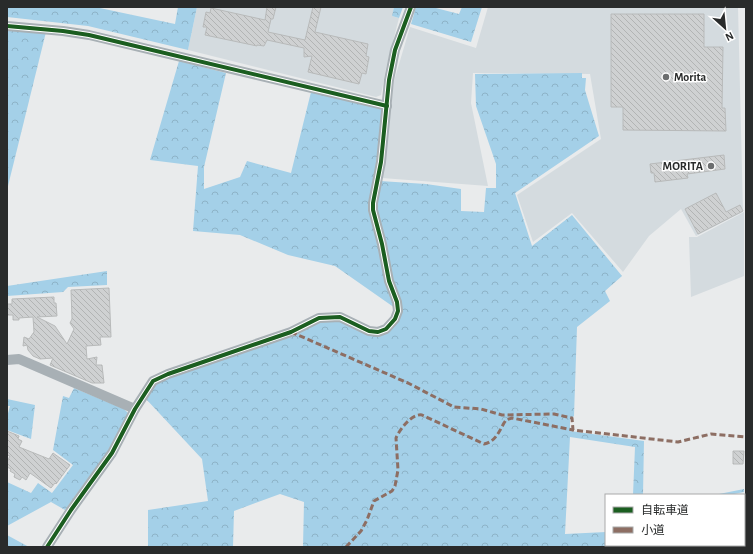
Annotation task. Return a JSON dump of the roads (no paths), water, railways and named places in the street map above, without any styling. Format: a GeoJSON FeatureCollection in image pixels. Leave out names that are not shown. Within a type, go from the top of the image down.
{"type":"FeatureCollection","features":[{"type":"Feature","properties":{"kind":"street"},"geometry":{"type":"LineString","coordinates":[[47,547],[71,510],[112,453],[135,409],[153,381],[183,369],[291,332],[319,318],[340,317],[369,331],[378,332],[386,329],[395,319],[398,311],[397,302],[389,281],[382,244],[373,210],[389,80],[395,50],[411,7]]}},
{"type":"Feature","properties":{"kind":"street"},"geometry":{"type":"LineString","coordinates":[[7,26],[89,35],[387,106]]}},
{"type":"Feature","properties":{"kind":"street"},"geometry":{"type":"LineString","coordinates":[[7,360],[19,359],[135,409]]}},
{"type":"Feature","properties":{"kind":"place","name":"Morita"},"geometry":{"type":"Point","coordinates":[666,77]}},
{"type":"Feature","properties":{"kind":"place","name":"MORITA"},"geometry":{"type":"Point","coordinates":[711,166]}}]}
